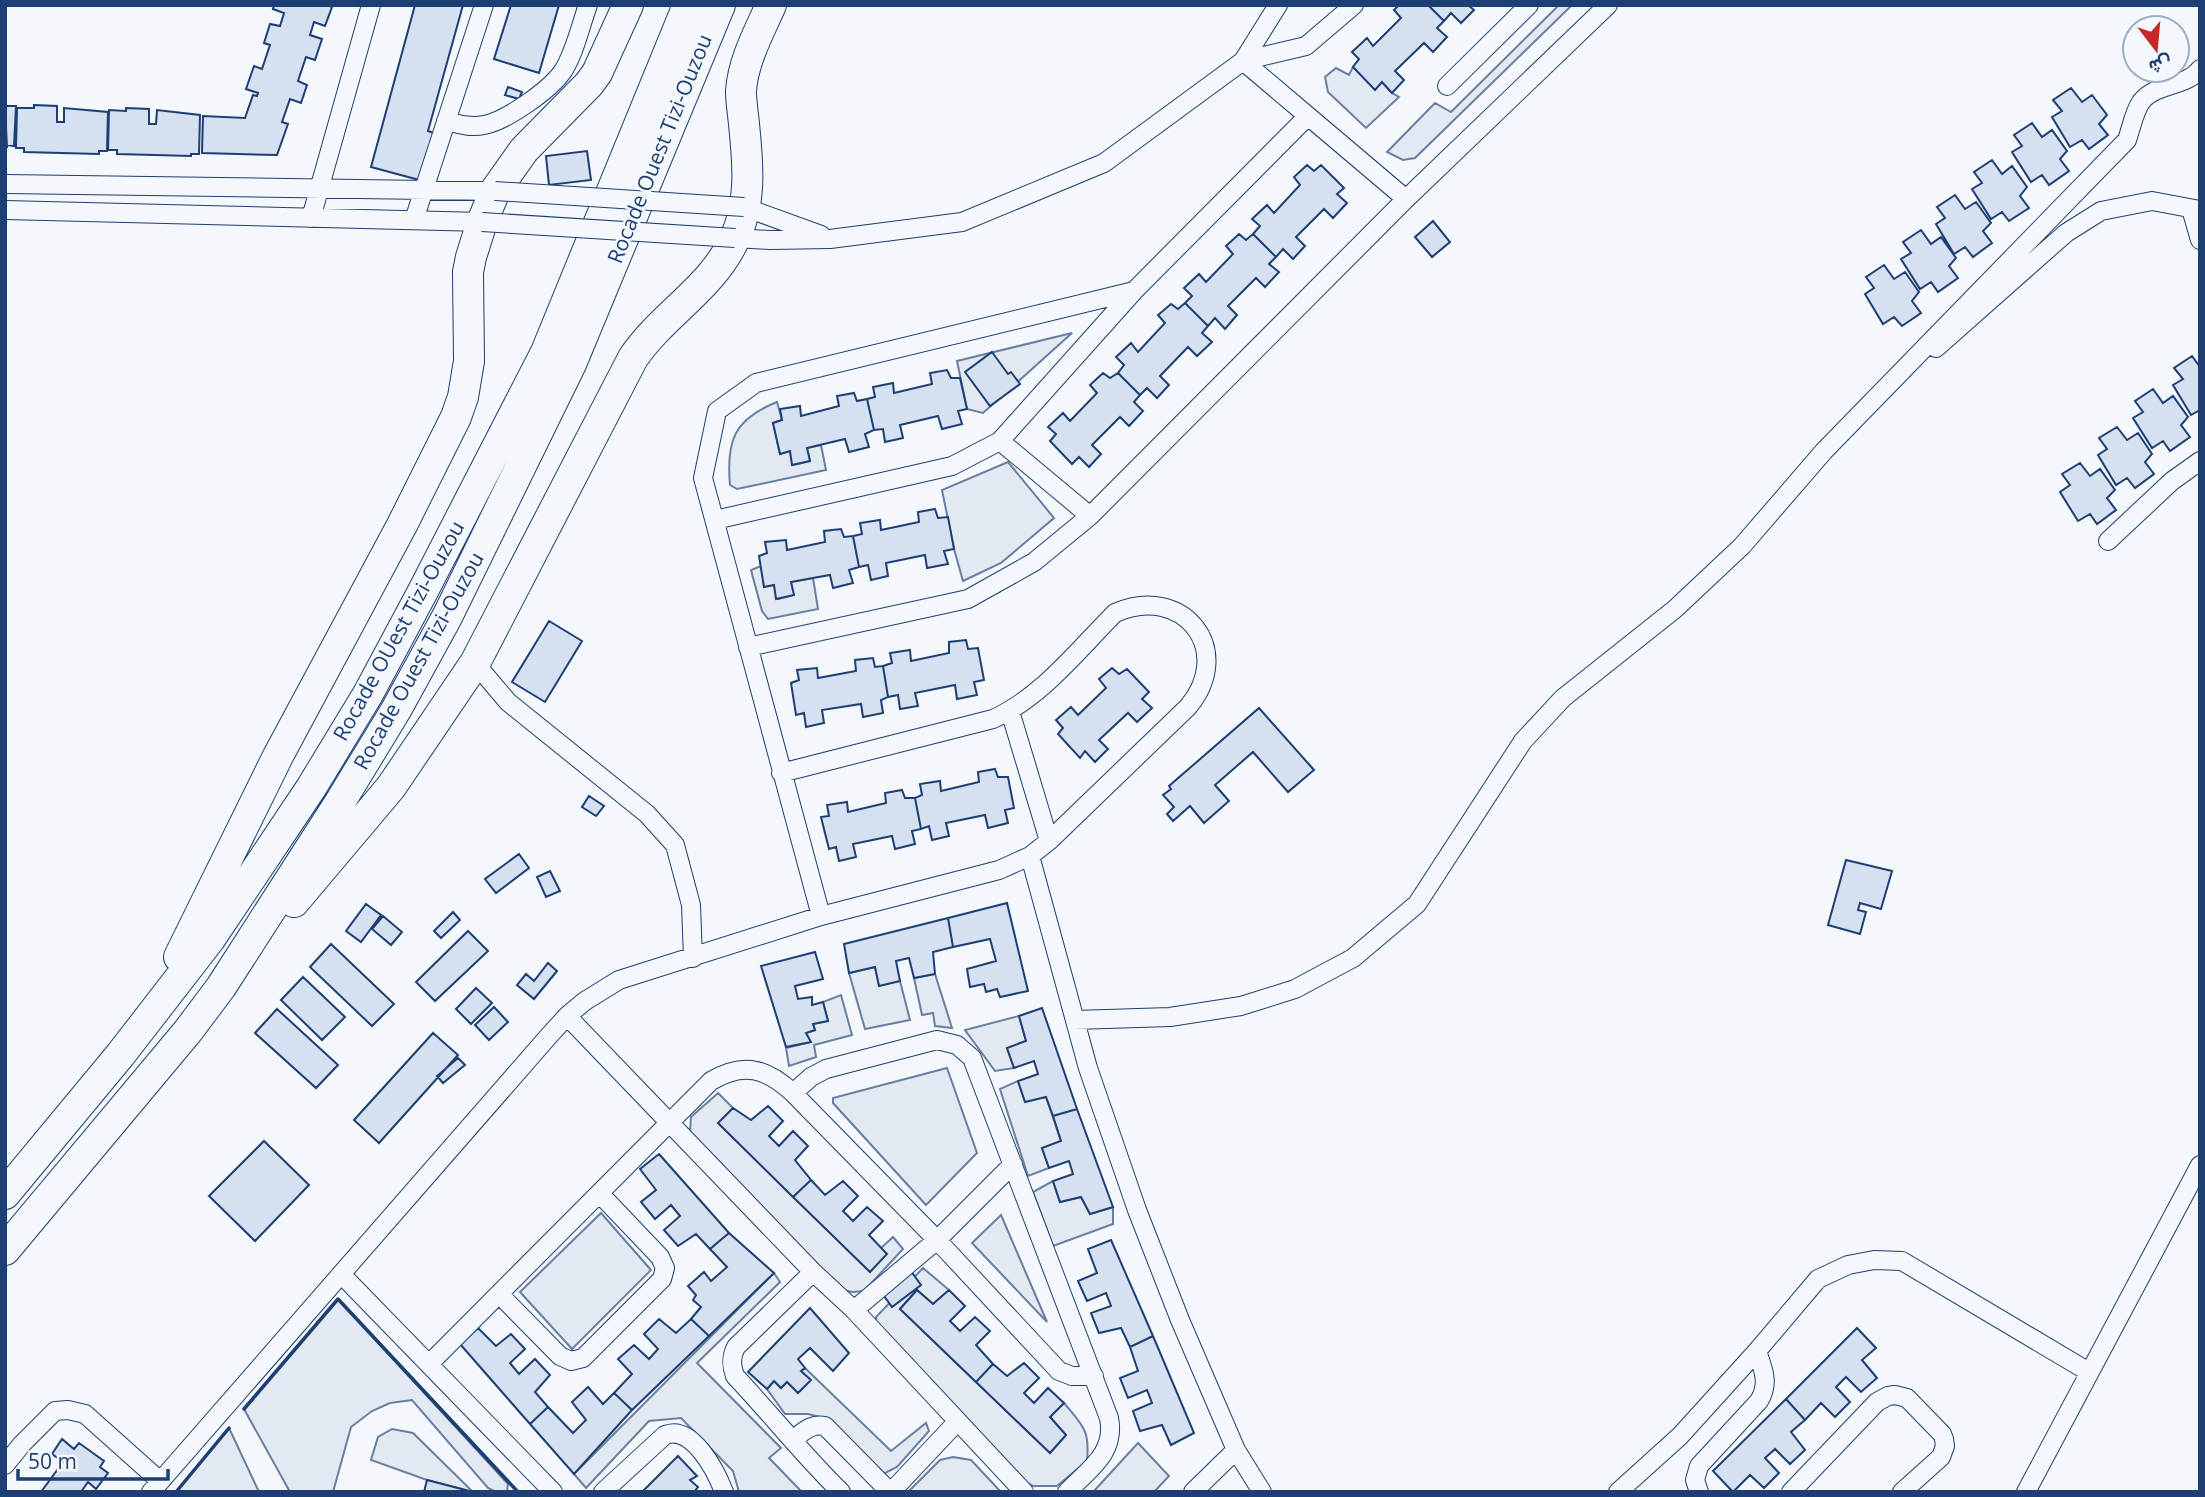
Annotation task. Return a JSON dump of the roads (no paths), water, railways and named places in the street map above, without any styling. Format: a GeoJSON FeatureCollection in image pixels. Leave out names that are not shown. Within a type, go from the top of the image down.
{"type":"FeatureCollection","features":[{"type":"Feature","properties":{"kind":"highway"},"geometry":{"type":"LineString","coordinates":[[153,1013],[278,756],[402,525],[456,417],[463,397],[469,361],[468,272],[482,222],[495,191],[524,150],[597,73],[628,5]]}},
{"type":"Feature","properties":{"kind":"highway","name":"Rocade OUest Tizi-Ouzou"},"geometry":{"type":"LineString","coordinates":[[5,1194],[153,1013],[234,904],[312,788],[368,694],[546,352],[688,5]]}},
{"type":"Feature","properties":{"kind":"highway","name":"Rocade Ouest Tizi-Ouzou"},"geometry":{"type":"LineString","coordinates":[[5,1250],[188,1031],[221,987],[396,710],[447,617],[571,364],[720,5]]}},
{"type":"Feature","properties":{"kind":"highway"},"geometry":{"type":"LineString","coordinates":[[221,987],[391,788],[475,663],[633,358],[651,335],[713,274],[725,258],[735,238],[744,208],[748,172],[741,92],[750,54],[771,5]]}},
{"type":"Feature","properties":{"kind":"street"},"geometry":{"type":"LineString","coordinates":[[311,218],[371,5]]}},
{"type":"Feature","properties":{"kind":"street"},"geometry":{"type":"LineString","coordinates":[[414,220],[484,5]]}},
{"type":"Feature","properties":{"kind":"street"},"geometry":{"type":"LineString","coordinates":[[446,121],[472,126],[485,125],[501,119],[543,93],[554,83],[568,62],[588,5]]}},
{"type":"Feature","properties":{"kind":"street"},"geometry":{"type":"LineString","coordinates":[[5,210],[482,222],[771,240],[831,239],[962,222],[1104,163],[1243,61],[1278,5]]}},
{"type":"Feature","properties":{"kind":"street"},"geometry":{"type":"LineString","coordinates":[[1243,61],[1306,46],[1354,5]]}},
{"type":"Feature","properties":{"kind":"street"},"geometry":{"type":"LineString","coordinates":[[1447,86],[1529,5]]}},
{"type":"Feature","properties":{"kind":"street"},"geometry":{"type":"LineString","coordinates":[[748,648],[968,599],[1034,562],[1090,516],[1406,199],[1608,5]]}},
{"type":"Feature","properties":{"kind":"street"},"geometry":{"type":"LineString","coordinates":[[1243,61],[1406,199]]}},
{"type":"Feature","properties":{"kind":"street"},"geometry":{"type":"LineString","coordinates":[[1075,1020],[1170,1017],[1241,1006],[1295,989],[1353,958],[1417,905],[1523,741],[1555,707],[1675,610],[1742,546],[1824,451],[2127,140],[2141,103],[2158,89],[2195,75],[2200,69]]}},
{"type":"Feature","properties":{"kind":"street"},"geometry":{"type":"LineString","coordinates":[[715,520],[952,466],[1000,441],[1134,291],[1308,116]]}},
{"type":"Feature","properties":{"kind":"street"},"geometry":{"type":"LineString","coordinates":[[5,184],[495,191],[744,208],[831,239]]}},
{"type":"Feature","properties":{"kind":"street"},"geometry":{"type":"LineString","coordinates":[[1893,380],[1951,336],[2066,233],[2101,211],[2152,201],[2195,209],[2200,240]]}},
{"type":"Feature","properties":{"kind":"street"},"geometry":{"type":"LineString","coordinates":[[821,916],[704,478],[717,411],[756,383],[1134,291]]}},
{"type":"Feature","properties":{"kind":"street"},"geometry":{"type":"LineString","coordinates":[[1000,441],[1090,516]]}},
{"type":"Feature","properties":{"kind":"street"},"geometry":{"type":"LineString","coordinates":[[2108,541],[2172,481],[2200,461]]}},
{"type":"Feature","properties":{"kind":"street"},"geometry":{"type":"LineString","coordinates":[[5,1465],[55,1411],[68,1410],[85,1414],[155,1486],[568,1016],[585,1001],[619,980],[821,916],[999,870],[1030,856],[1049,841],[1200,694],[1208,660],[1204,643],[1195,627],[1182,615],[1167,607],[1149,604],[1132,606],[1115,613],[1037,692],[1010,711],[993,719],[781,774]]}},
{"type":"Feature","properties":{"kind":"street"},"geometry":{"type":"LineString","coordinates":[[475,663],[508,702],[647,814],[675,845],[691,905],[692,958]]}},
{"type":"Feature","properties":{"kind":"street"},"geometry":{"type":"LineString","coordinates":[[1010,711],[1049,841]]}},
{"type":"Feature","properties":{"kind":"street"},"geometry":{"type":"LineString","coordinates":[[1030,856],[1088,1068],[1137,1210],[1180,1320],[1236,1450],[1262,1492]]}},
{"type":"Feature","properties":{"kind":"street"},"geometry":{"type":"LineString","coordinates":[[568,1016],[813,1272],[854,1310],[1024,1492]]}},
{"type":"Feature","properties":{"kind":"street"},"geometry":{"type":"LineString","coordinates":[[793,1093],[811,1077],[826,1069],[927,1042],[947,1041],[957,1045],[972,1058],[1109,1418],[1110,1440],[1106,1450],[1067,1492]]}},
{"type":"Feature","properties":{"kind":"street"},"geometry":{"type":"LineString","coordinates":[[429,1364],[711,1082],[735,1070],[761,1071],[773,1076],[793,1093],[937,1240],[1059,1371],[1072,1376],[1094,1376]]}},
{"type":"Feature","properties":{"kind":"street"},"geometry":{"type":"LineString","coordinates":[[854,1310],[937,1240],[1013,1164]]}},
{"type":"Feature","properties":{"kind":"street"},"geometry":{"type":"LineString","coordinates":[[2029,1491],[2088,1372],[2200,1165]]}},
{"type":"Feature","properties":{"kind":"street"},"geometry":{"type":"LineString","coordinates":[[499,1294],[560,1356],[571,1361],[583,1358],[662,1279],[665,1268],[660,1256],[600,1194]]}},
{"type":"Feature","properties":{"kind":"street"},"geometry":{"type":"LineString","coordinates":[[1618,1492],[1665,1452],[1818,1279],[1847,1265],[1874,1260],[1902,1261],[2088,1372]]}},
{"type":"Feature","properties":{"kind":"street"},"geometry":{"type":"LineString","coordinates":[[813,1272],[736,1347],[732,1361],[735,1376],[806,1457],[841,1492]]}},
{"type":"Feature","properties":{"kind":"street"},"geometry":{"type":"LineString","coordinates":[[341,1274],[553,1492]]}},
{"type":"Feature","properties":{"kind":"street"},"geometry":{"type":"LineString","coordinates":[[1699,1492],[1695,1479],[1699,1466],[1759,1401],[1764,1392],[1766,1378],[1757,1351]]}},
{"type":"Feature","properties":{"kind":"street"},"geometry":{"type":"LineString","coordinates":[[1791,1492],[1877,1402],[1895,1395],[1911,1402],[1942,1434],[1945,1446],[1941,1457],[1902,1492]]}},
{"type":"Feature","properties":{"kind":"street"},"geometry":{"type":"LineString","coordinates":[[793,1440],[810,1427],[825,1426],[890,1492],[957,1422]]}},
{"type":"Feature","properties":{"kind":"street"},"geometry":{"type":"LineString","coordinates":[[603,1492],[665,1435],[676,1433],[687,1436],[710,1463],[724,1492]]}},
{"type":"Feature","properties":{"kind":"street"},"geometry":{"type":"LineString","coordinates":[[1193,1492],[1236,1450]]}}]}
